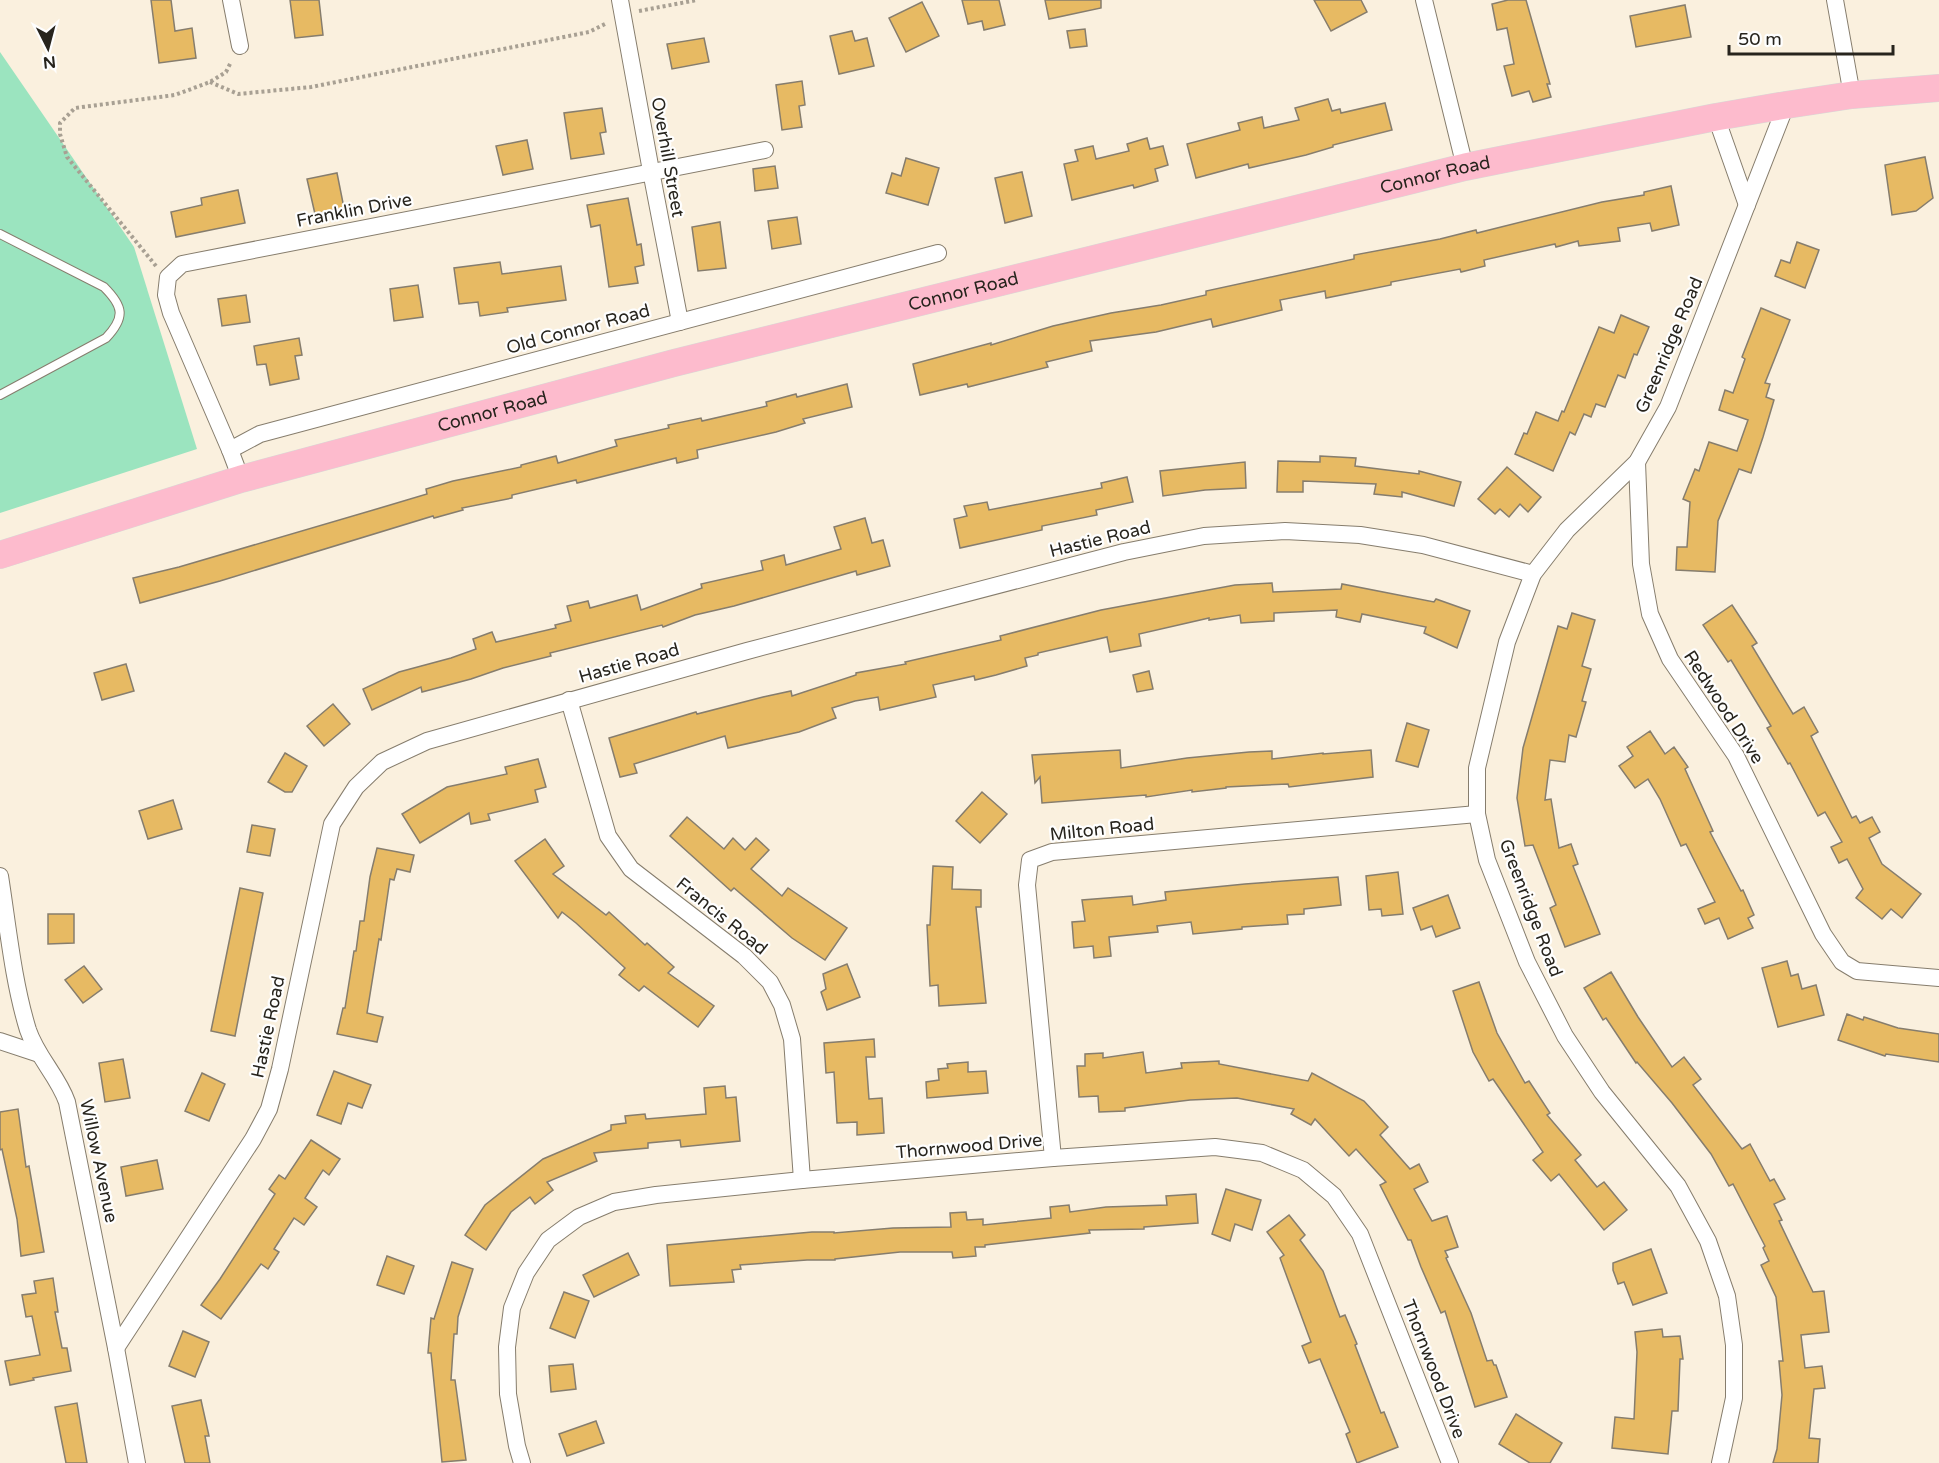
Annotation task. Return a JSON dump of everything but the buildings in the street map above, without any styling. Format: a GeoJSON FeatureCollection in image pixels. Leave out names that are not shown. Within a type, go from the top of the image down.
{"type":"FeatureCollection","features":[{"type":"Feature","properties":{"kind":"main road","name":"Connor Road"},"geometry":{"type":"LineString","coordinates":[[0,555],[241,479],[674,363],[1465,167],[1786,105],[1852,95],[1939,87]]}},
{"type":"Feature","properties":{"kind":"street"},"geometry":{"type":"LineString","coordinates":[[231,0],[240,46]]}},
{"type":"Feature","properties":{"kind":"street"},"geometry":{"type":"LineString","coordinates":[[1424,0],[1465,167]]}},
{"type":"Feature","properties":{"kind":"street"},"geometry":{"type":"LineString","coordinates":[[1835,0],[1852,95]]}},
{"type":"Feature","properties":{"kind":"street","name":"Overhill Street"},"geometry":{"type":"LineString","coordinates":[[622,7],[680,322]]}},
{"type":"Feature","properties":{"kind":"street","name":"Greenridge Road"},"geometry":{"type":"LineString","coordinates":[[1720,1463],[1734,1398],[1734,1345],[1727,1296],[1708,1240],[1678,1186],[1602,1092],[1565,1036],[1527,962],[1487,860],[1477,814],[1477,768],[1507,642],[1533,574],[1567,531],[1637,462],[1668,407],[1786,105]]}},
{"type":"Feature","properties":{"kind":"street"},"geometry":{"type":"LineString","coordinates":[[1716,117],[1747,205]]}},
{"type":"Feature","properties":{"kind":"street","name":"Franklin Drive"},"geometry":{"type":"LineString","coordinates":[[168,278],[182,264],[765,150]]}},
{"type":"Feature","properties":{"kind":"street","name":"Old Connor Road"},"geometry":{"type":"LineString","coordinates":[[230,450],[260,434],[938,253]]}},
{"type":"Feature","properties":{"kind":"street"},"geometry":{"type":"LineString","coordinates":[[168,278],[166,296],[171,313],[241,479]]}},
{"type":"Feature","properties":{"kind":"street","name":"Redwood Drive"},"geometry":{"type":"LineString","coordinates":[[1637,462],[1641,564],[1650,614],[1670,659],[1736,756],[1823,934],[1842,962],[1857,972],[1939,978]]}},
{"type":"Feature","properties":{"kind":"street","name":"Hastie Road"},"geometry":{"type":"LineString","coordinates":[[116,1348],[253,1139],[269,1109],[280,1069],[333,824],[356,787],[382,762],[427,741],[568,700],[1124,552],[1204,536],[1285,531],[1360,535],[1423,545],[1533,574]]}},
{"type":"Feature","properties":{"kind":"street","name":"Francis Road"},"geometry":{"type":"LineString","coordinates":[[568,700],[608,836],[631,869],[744,956],[770,982],[782,1005],[792,1039],[802,1180]]}},
{"type":"Feature","properties":{"kind":"street","name":"Milton Road"},"geometry":{"type":"LineString","coordinates":[[1053,1158],[1027,885],[1030,860],[1052,852],[1477,814]]}},
{"type":"Feature","properties":{"kind":"street","name":"Willow Avenue"},"geometry":{"type":"LineString","coordinates":[[0,876],[21,999],[29,1031],[39,1054],[62,1086],[67,1102],[116,1348],[136,1463]]}},
{"type":"Feature","properties":{"kind":"street"},"geometry":{"type":"LineString","coordinates":[[0,1041],[39,1054]]}},
{"type":"Feature","properties":{"kind":"street","name":"Thornwood Drive"},"geometry":{"type":"LineString","coordinates":[[522,1463],[508,1394],[507,1347],[512,1308],[526,1273],[548,1240],[579,1216],[614,1202],[656,1195],[1053,1158],[1215,1148],[1262,1154],[1303,1170],[1334,1196],[1360,1234],[1450,1463]]}},
{"type":"Feature","properties":{"kind":"lane"},"geometry":{"type":"LineString","coordinates":[[0,234],[104,287],[117,301],[120,314],[117,327],[106,338],[0,395]]}},
{"type":"Feature","properties":{"kind":"path"},"geometry":{"type":"LineString","coordinates":[[210,82],[238,94],[311,87],[589,32],[622,7],[697,0]]}},
{"type":"Feature","properties":{"kind":"path"},"geometry":{"type":"LineString","coordinates":[[168,278],[67,157],[60,134],[60,123],[75,108],[175,95],[210,82],[226,72],[240,46]]}},
{"type":"Feature","properties":{"kind":"green space"},"geometry":{"type":"Polygon","coordinates":[[[0,52],[134,247],[197,449],[0,513],[0,52]]]}}]}
